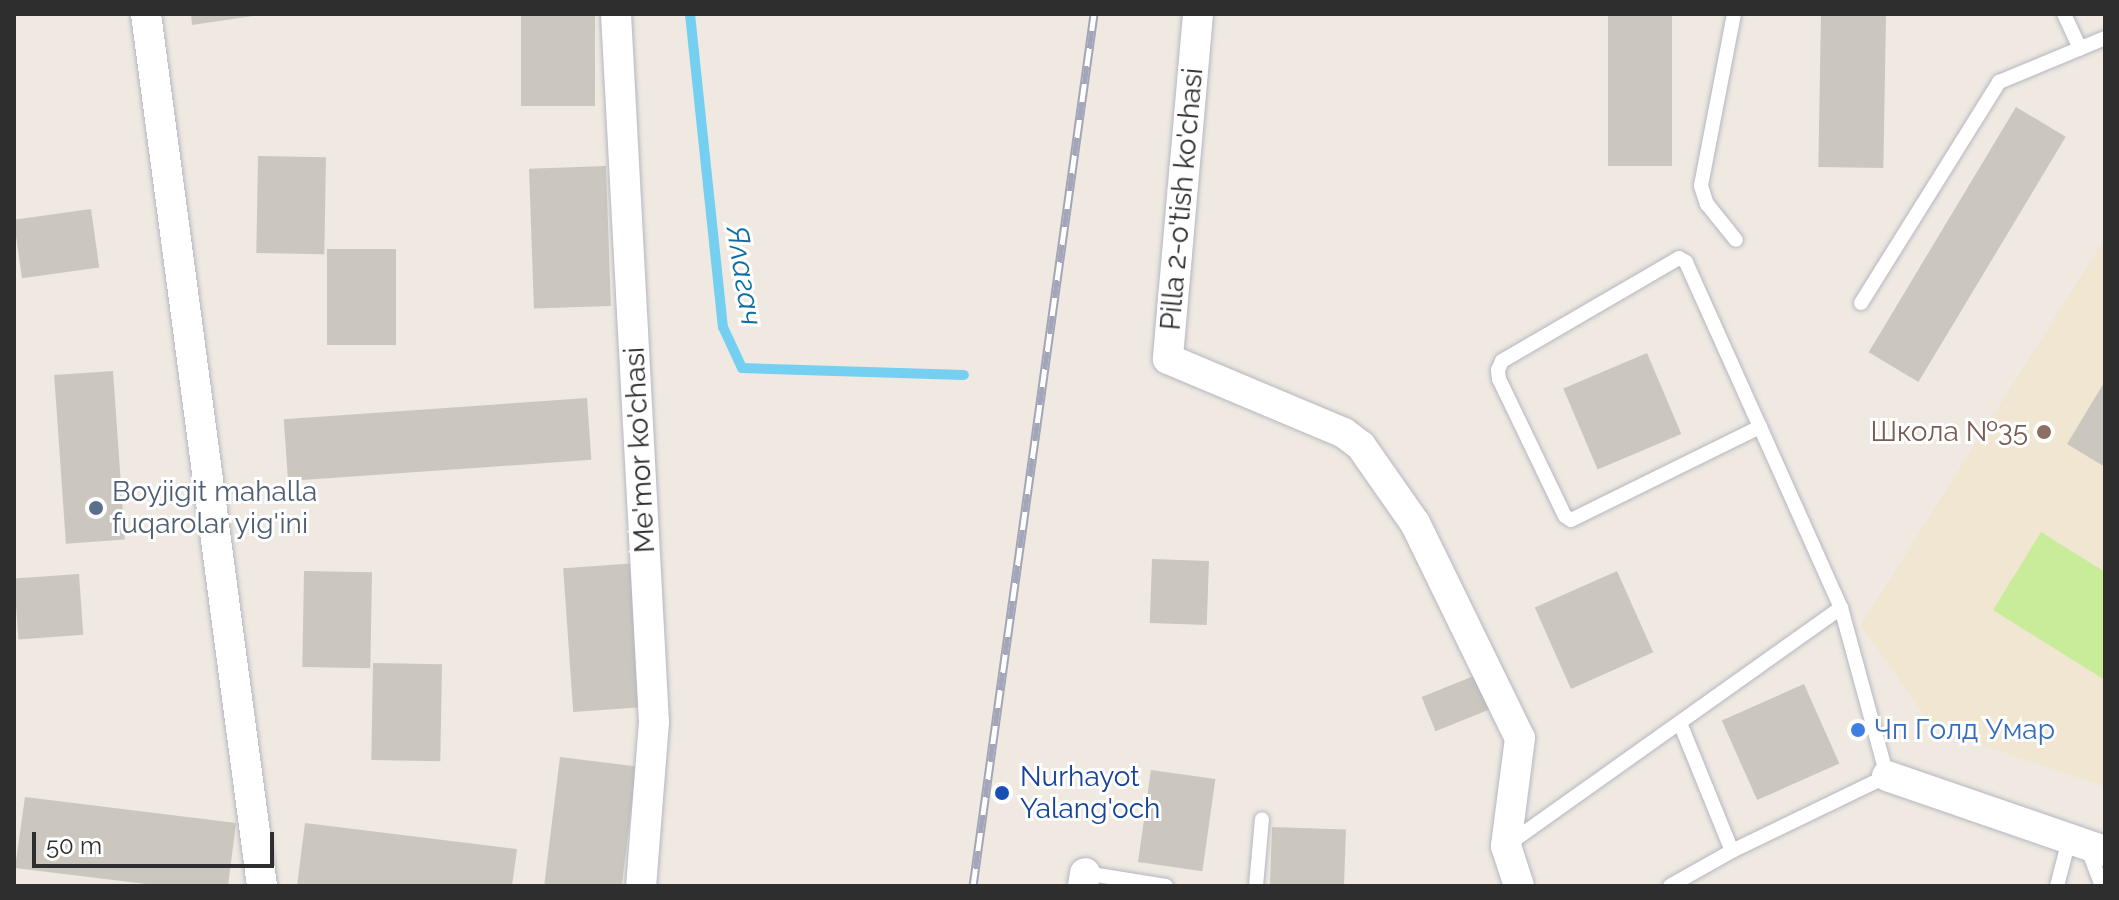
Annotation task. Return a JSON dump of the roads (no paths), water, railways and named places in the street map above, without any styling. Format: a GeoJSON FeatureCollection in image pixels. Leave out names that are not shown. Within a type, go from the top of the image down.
{"type":"FeatureCollection","features":[{"type":"Feature","properties":{"kind":"street"},"geometry":{"type":"LineString","coordinates":[[146,14],[262,886]]}},
{"type":"Feature","properties":{"kind":"street","name":"Me'mor ko'chasi"},"geometry":{"type":"LineString","coordinates":[[616,14],[654,722],[641,886]]}},
{"type":"Feature","properties":{"kind":"street","name":"Pilla 2-o'tish ko'chasi"},"geometry":{"type":"LineString","coordinates":[[1198,14],[1168,359],[1344,433],[1361,446],[1415,523],[1520,738],[1506,846],[1519,886]]}},
{"type":"Feature","properties":{"kind":"street"},"geometry":{"type":"LineString","coordinates":[[1887,776],[2087,846]]}},
{"type":"Feature","properties":{"kind":"lane"},"geometry":{"type":"LineString","coordinates":[[1734,14],[1701,186],[1707,204],[1736,240]]}},
{"type":"Feature","properties":{"kind":"lane"},"geometry":{"type":"LineString","coordinates":[[2064,14],[2080,49]]}},
{"type":"Feature","properties":{"kind":"lane"},"geometry":{"type":"LineString","coordinates":[[1861,303],[1999,82],[2105,38]]}},
{"type":"Feature","properties":{"kind":"lane"},"geometry":{"type":"LineString","coordinates":[[1670,886],[1732,851],[1887,776],[1841,608],[1760,427],[1686,262],[1679,258],[1502,361],[1498,370],[1499,379],[1565,516],[1571,520],[1760,427]]}},
{"type":"Feature","properties":{"kind":"lane"},"geometry":{"type":"LineString","coordinates":[[1506,846],[1841,608]]}},
{"type":"Feature","properties":{"kind":"lane"},"geometry":{"type":"LineString","coordinates":[[1680,723],[1732,851]]}},
{"type":"Feature","properties":{"kind":"lane"},"geometry":{"type":"LineString","coordinates":[[1256,886],[1262,819]]}},
{"type":"Feature","properties":{"kind":"lane"},"geometry":{"type":"LineString","coordinates":[[2057,886],[2087,846]]}},
{"type":"Feature","properties":{"kind":"lane"},"geometry":{"type":"LineString","coordinates":[[2087,846],[2102,886]]}},
{"type":"Feature","properties":{"kind":"lane"},"geometry":{"type":"LineString","coordinates":[[1084,880],[1166,886]]}},
{"type":"Feature","properties":{"kind":"waterway","name":"Ялагач"},"geometry":{"type":"LineString","coordinates":[[690,14],[723,327],[742,368],[964,375]]}},
{"type":"Feature","properties":{"kind":"railway"},"geometry":{"type":"LineString","coordinates":[[973,886],[1094,14]]}},
{"type":"Feature","properties":{"kind":"place","name":"Школа №35"},"geometry":{"type":"Point","coordinates":[2044,432]}},
{"type":"Feature","properties":{"kind":"place","name":"Boyjigit mahalla fuqarolar yig'ini"},"geometry":{"type":"Point","coordinates":[96,508]}},
{"type":"Feature","properties":{"kind":"place","name":"Чп Голд Умар"},"geometry":{"type":"Point","coordinates":[1858,730]}},
{"type":"Feature","properties":{"kind":"place","name":"Nurhayot Yalang'och"},"geometry":{"type":"Point","coordinates":[1002,793]}}]}
